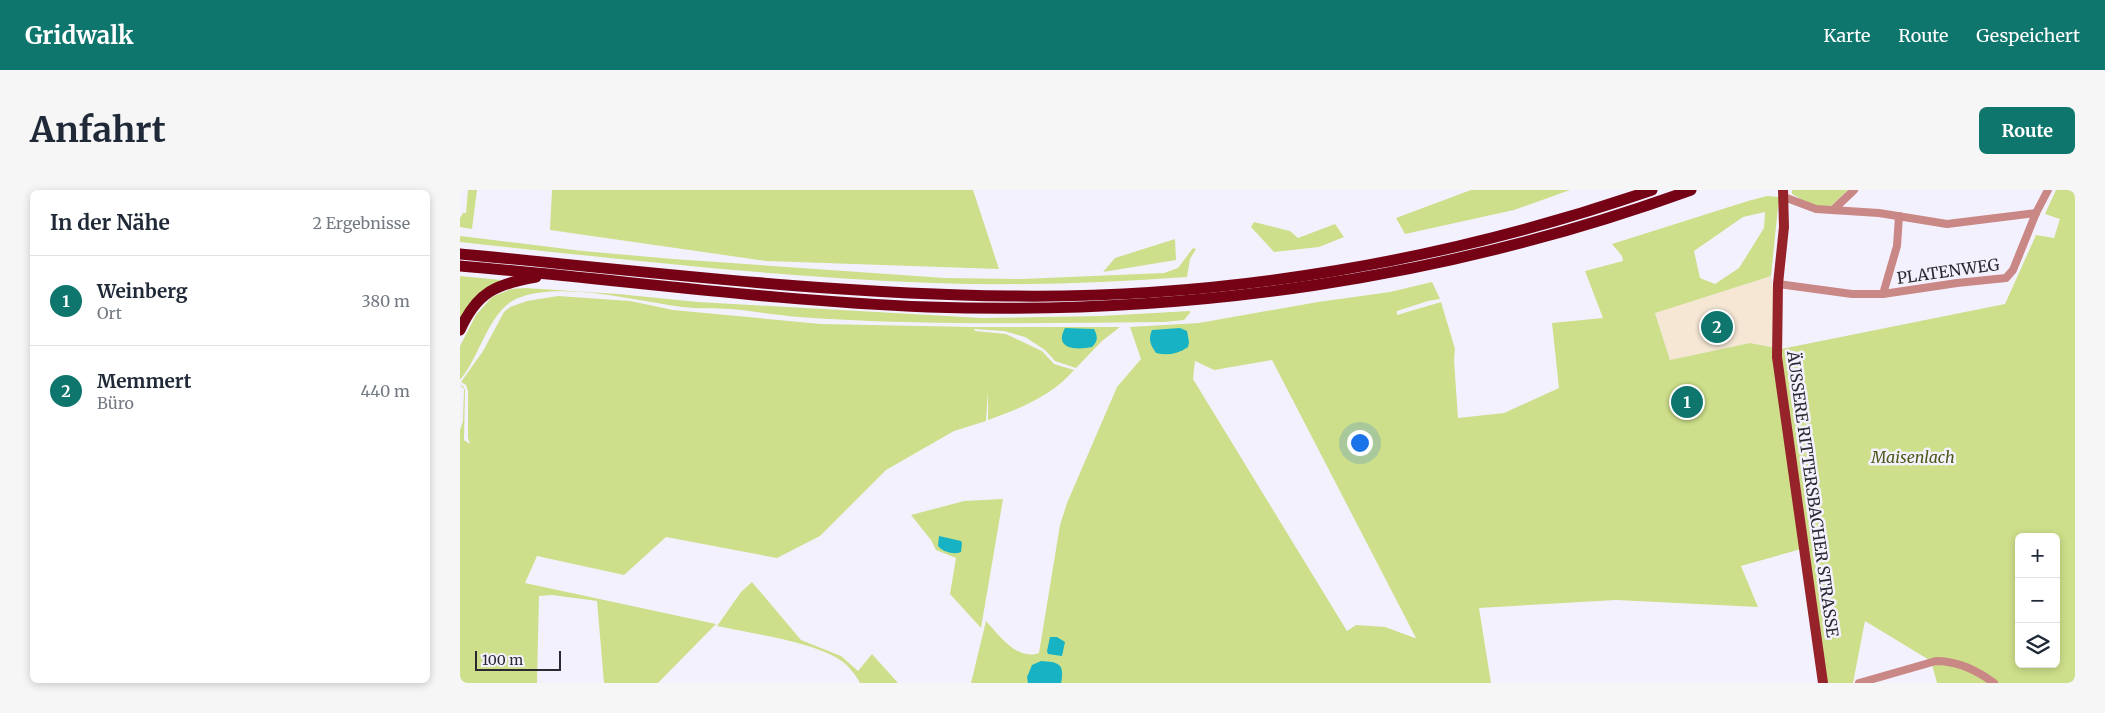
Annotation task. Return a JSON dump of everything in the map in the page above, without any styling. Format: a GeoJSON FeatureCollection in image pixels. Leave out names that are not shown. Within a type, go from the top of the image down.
{"type":"FeatureCollection","features":[{"type":"Feature","properties":{"kind":"highway"},"geometry":{"type":"LineString","coordinates":[[460,254],[887,292],[1012,296],[1112,294],[1270,280],[1422,254],[1541,225],[1652,190]]}},
{"type":"Feature","properties":{"kind":"highway"},"geometry":{"type":"LineString","coordinates":[[460,266],[823,301],[928,307],[1068,308],[1167,303],[1300,288],[1441,262],[1555,234],[1691,190]]}},
{"type":"Feature","properties":{"kind":"highway"},"geometry":{"type":"LineString","coordinates":[[460,330],[477,301],[494,288],[517,280],[554,274]]}},
{"type":"Feature","properties":{"kind":"main road","name":"ÄUSSERE RITTERSBACHER STRASSE"},"geometry":{"type":"LineString","coordinates":[[1784,194],[1784,226],[1778,284],[1777,357],[1823,683]]}},
{"type":"Feature","properties":{"kind":"street"},"geometry":{"type":"LineString","coordinates":[[1833,210],[1854,190]]}},
{"type":"Feature","properties":{"kind":"street"},"geometry":{"type":"LineString","coordinates":[[1784,194],[1816,209],[1899,216],[1947,224],[2036,214],[2048,190]]}},
{"type":"Feature","properties":{"kind":"street","name":"PLATENWEG"},"geometry":{"type":"LineString","coordinates":[[1778,284],[1852,294],[1883,294],[2006,278],[2012,270],[2036,214]]}},
{"type":"Feature","properties":{"kind":"street","name":"PLATENWEG"},"geometry":{"type":"LineString","coordinates":[[1883,294],[1897,246],[1899,216]]}},
{"type":"Feature","properties":{"kind":"street"},"geometry":{"type":"LineString","coordinates":[[1859,683],[1936,661],[1946,661],[1981,673],[1994,683]]}},
{"type":"Feature","properties":{"kind":"shaded area"},"geometry":{"type":"Polygon","coordinates":[[[1771,276],[1781,349],[1750,343],[1670,360],[1655,312],[1771,276]]]}},
{"type":"Feature","properties":{"kind":"green space"},"geometry":{"type":"Polygon","coordinates":[[[468,190],[477,190],[472,229],[460,227],[460,218],[463,213],[466,213],[468,190]]]}},
{"type":"Feature","properties":{"kind":"green space"},"geometry":{"type":"Polygon","coordinates":[[[552,190],[973,190],[999,269],[766,261],[550,230],[552,190]]]}},
{"type":"Feature","properties":{"kind":"green space"},"geometry":{"type":"Polygon","coordinates":[[[1471,190],[1570,190],[1514,210],[1405,234],[1396,218],[1471,190]]]}},
{"type":"Feature","properties":{"kind":"green space"},"geometry":{"type":"Polygon","coordinates":[[[1792,190],[1848,190],[1829,208],[1815,207],[1792,194],[1792,190]]]}},
{"type":"Feature","properties":{"kind":"green space","name":"Maisenlach"},"geometry":{"type":"Polygon","coordinates":[[[2056,190],[2075,190],[2075,683],[1937,683],[1931,661],[1865,621],[1853,683],[1826,683],[1808,547],[1741,566],[1758,607],[1616,600],[1479,608],[1491,683],[971,683],[986,621],[1016,650],[1023,653],[1039,653],[1060,525],[1067,503],[1117,387],[1141,359],[1130,327],[1199,323],[1318,302],[1390,292],[1432,282],[1440,299],[1397,311],[1397,315],[1441,302],[1455,349],[1458,418],[1504,413],[1559,388],[1552,323],[1603,318],[1585,271],[1623,261],[1622,256],[1612,244],[1748,201],[1767,196],[1779,197],[1771,276],[1655,313],[1670,360],[1750,343],[1781,349],[2005,304],[2036,235],[2054,238],[2060,219],[2045,214],[2056,190]],[[1765,212],[1743,217],[1694,251],[1700,278],[1715,284],[1739,268],[1764,228],[1765,212]],[[1272,360],[1214,370],[1195,361],[1193,379],[1347,631],[1356,625],[1385,627],[1416,638],[1272,360]]]}},
{"type":"Feature","properties":{"kind":"green space"},"geometry":{"type":"Polygon","coordinates":[[[1254,222],[1290,231],[1298,238],[1335,224],[1344,237],[1319,247],[1274,252],[1251,227],[1254,222]]]}},
{"type":"Feature","properties":{"kind":"green space"},"geometry":{"type":"Polygon","coordinates":[[[460,236],[583,251],[673,259],[945,278],[1022,279],[1164,273],[1178,268],[1193,248],[1196,249],[1190,259],[1187,277],[1124,281],[966,284],[874,280],[697,267],[460,242],[460,236]]]}},
{"type":"Feature","properties":{"kind":"green space"},"geometry":{"type":"Polygon","coordinates":[[[1175,239],[1176,260],[1103,272],[1115,258],[1175,239]]]}},
{"type":"Feature","properties":{"kind":"green space"},"geometry":{"type":"Polygon","coordinates":[[[460,276],[501,280],[477,295],[460,321],[460,276]]]}},
{"type":"Feature","properties":{"kind":"green space"},"geometry":{"type":"Polygon","coordinates":[[[525,288],[618,294],[698,302],[982,318],[1100,316],[1190,311],[1190,313],[1184,320],[1165,322],[890,322],[799,317],[731,309],[688,308],[601,294],[559,291],[521,297],[510,302],[493,321],[460,380],[460,346],[476,315],[492,297],[511,289],[525,288]]]}},
{"type":"Feature","properties":{"kind":"green space"},"geometry":{"type":"Polygon","coordinates":[[[558,296],[630,301],[673,310],[821,324],[1120,327],[1102,341],[1076,368],[1055,361],[1045,350],[1025,337],[1004,331],[974,329],[975,331],[1006,334],[1042,351],[1054,364],[1074,370],[1056,387],[1034,401],[988,420],[988,391],[986,421],[954,431],[886,470],[820,536],[777,558],[666,537],[624,575],[537,556],[525,583],[716,624],[658,683],[604,683],[597,601],[552,595],[539,596],[537,683],[460,683],[460,430],[463,421],[464,389],[460,385],[463,386],[465,390],[464,440],[470,444],[468,438],[468,391],[466,385],[461,382],[483,351],[504,312],[510,307],[527,301],[558,296]]]}},
{"type":"Feature","properties":{"kind":"green space"},"geometry":{"type":"Polygon","coordinates":[[[1003,499],[981,628],[950,594],[956,558],[936,550],[931,540],[911,515],[964,501],[1003,499]]]}},
{"type":"Feature","properties":{"kind":"green space"},"geometry":{"type":"Polygon","coordinates":[[[752,582],[801,640],[841,656],[858,671],[872,654],[898,683],[860,683],[854,673],[840,660],[814,648],[717,626],[741,592],[752,582]]]}},
{"type":"Feature","properties":{"kind":"water"},"geometry":{"type":"Polygon","coordinates":[[[1065,328],[1094,329],[1097,337],[1096,341],[1092,347],[1069,347],[1062,341],[1065,328]]]}},
{"type":"Feature","properties":{"kind":"water"},"geometry":{"type":"Polygon","coordinates":[[[1180,328],[1187,331],[1188,347],[1172,354],[1156,353],[1150,342],[1152,330],[1180,328]]]}},
{"type":"Feature","properties":{"kind":"water"},"geometry":{"type":"Polygon","coordinates":[[[939,536],[961,541],[961,552],[952,553],[940,548],[938,546],[939,536]]]}},
{"type":"Feature","properties":{"kind":"water"},"geometry":{"type":"Polygon","coordinates":[[[1050,637],[1057,637],[1065,642],[1062,656],[1048,654],[1050,637]]]}},
{"type":"Feature","properties":{"kind":"water"},"geometry":{"type":"Polygon","coordinates":[[[1041,661],[1059,665],[1062,671],[1061,683],[1028,683],[1027,677],[1032,665],[1041,661]]]}},
{"type":"Feature","properties":{"kind":"place","name":"Memmert"},"geometry":{"type":"Point","coordinates":[1717,327]}},
{"type":"Feature","properties":{"kind":"place","name":"Weinberg"},"geometry":{"type":"Point","coordinates":[1687,402]}}]}
